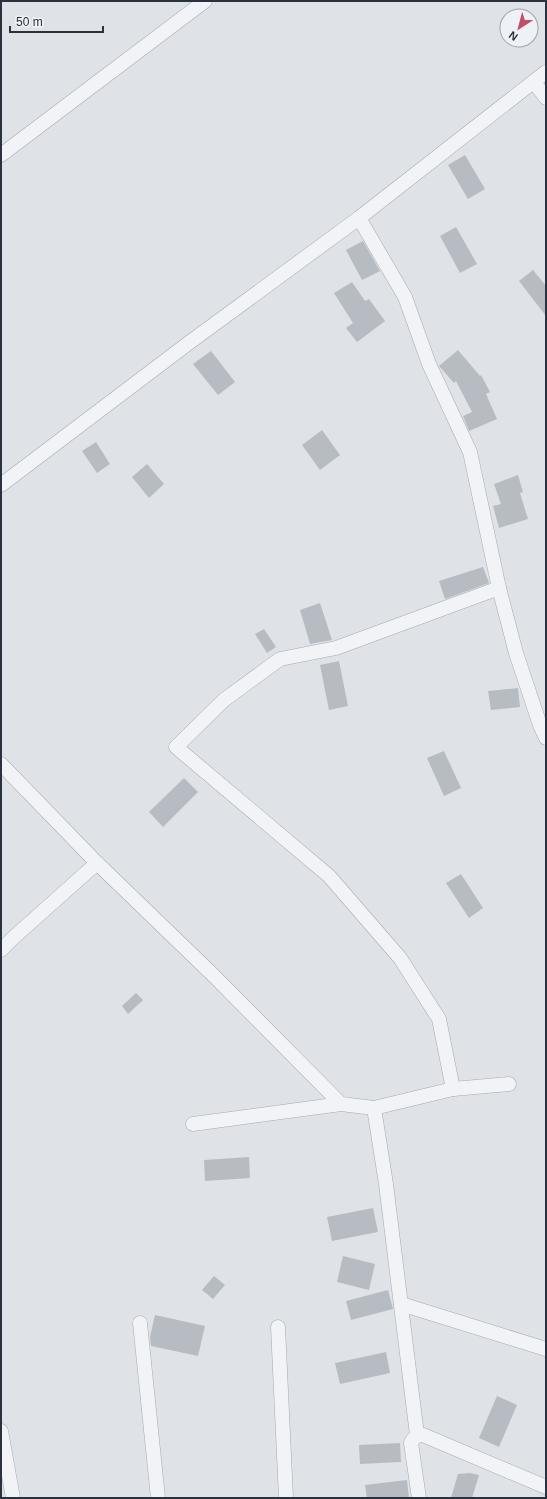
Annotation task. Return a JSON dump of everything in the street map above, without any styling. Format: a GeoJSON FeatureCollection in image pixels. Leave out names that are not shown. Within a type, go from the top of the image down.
{"type":"FeatureCollection","features":[{"type":"Feature","properties":{"kind":"street"},"geometry":{"type":"LineString","coordinates":[[1,155],[204,1]]}},
{"type":"Feature","properties":{"kind":"street"},"geometry":{"type":"LineString","coordinates":[[1,485],[184,346],[359,218],[546,72]]}},
{"type":"Feature","properties":{"kind":"street"},"geometry":{"type":"LineString","coordinates":[[534,82],[546,98]]}},
{"type":"Feature","properties":{"kind":"street"},"geometry":{"type":"LineString","coordinates":[[359,218],[405,297],[429,364],[470,452],[499,588],[516,654],[540,725],[546,738]]}},
{"type":"Feature","properties":{"kind":"street"},"geometry":{"type":"LineString","coordinates":[[453,1089],[439,1019],[400,958],[329,876],[176,747],[224,700],[280,659],[336,648],[499,588]]}},
{"type":"Feature","properties":{"kind":"street"},"geometry":{"type":"LineString","coordinates":[[1,764],[97,863],[213,975],[341,1104]]}},
{"type":"Feature","properties":{"kind":"street"},"geometry":{"type":"LineString","coordinates":[[1,950],[97,863]]}},
{"type":"Feature","properties":{"kind":"street"},"geometry":{"type":"LineString","coordinates":[[194,1124],[341,1104],[374,1108],[453,1089],[509,1084]]}},
{"type":"Feature","properties":{"kind":"street"},"geometry":{"type":"LineString","coordinates":[[374,1108],[386,1184],[417,1435]]}},
{"type":"Feature","properties":{"kind":"street"},"geometry":{"type":"LineString","coordinates":[[400,1304],[546,1349]]}},
{"type":"Feature","properties":{"kind":"street"},"geometry":{"type":"LineString","coordinates":[[140,1324],[158,1498]]}},
{"type":"Feature","properties":{"kind":"street"},"geometry":{"type":"LineString","coordinates":[[278,1327],[286,1498]]}},
{"type":"Feature","properties":{"kind":"street"},"geometry":{"type":"LineString","coordinates":[[1,1432],[13,1498]]}},
{"type":"Feature","properties":{"kind":"street"},"geometry":{"type":"LineString","coordinates":[[419,1498],[411,1443],[413,1438],[417,1435],[423,1435],[546,1487]]}},
{"type":"Feature","properties":{"kind":"building"},"geometry":{"type":"Polygon","coordinates":[[[465,155],[485,189],[468,199],[448,165],[465,155]]]}},
{"type":"Feature","properties":{"kind":"building"},"geometry":{"type":"Polygon","coordinates":[[[456,227],[477,264],[460,273],[440,236],[456,227]]]}},
{"type":"Feature","properties":{"kind":"building"},"geometry":{"type":"Polygon","coordinates":[[[363,241],[380,271],[362,280],[346,250],[363,241]]]}},
{"type":"Feature","properties":{"kind":"building"},"geometry":{"type":"Polygon","coordinates":[[[533,270],[546,286],[546,316],[519,281],[533,270]]]}},
{"type":"Feature","properties":{"kind":"building"},"geometry":{"type":"Polygon","coordinates":[[[352,282],[365,301],[369,299],[385,321],[357,342],[346,328],[353,323],[334,293],[352,282]]]}},
{"type":"Feature","properties":{"kind":"building"},"geometry":{"type":"Polygon","coordinates":[[[458,350],[480,376],[481,375],[490,392],[486,394],[497,419],[469,431],[463,416],[472,412],[456,381],[454,383],[439,366],[458,350]]]}},
{"type":"Feature","properties":{"kind":"building"},"geometry":{"type":"Polygon","coordinates":[[[211,351],[235,382],[218,395],[193,364],[211,351]]]}},
{"type":"Feature","properties":{"kind":"building"},"geometry":{"type":"Polygon","coordinates":[[[322,430],[340,455],[320,470],[302,445],[322,430]]]}},
{"type":"Feature","properties":{"kind":"building"},"geometry":{"type":"Polygon","coordinates":[[[96,442],[110,464],[97,473],[82,451],[96,442]]]}},
{"type":"Feature","properties":{"kind":"building"},"geometry":{"type":"Polygon","coordinates":[[[147,464],[164,484],[149,498],[132,477],[147,464]]]}},
{"type":"Feature","properties":{"kind":"building"},"geometry":{"type":"Polygon","coordinates":[[[518,475],[523,492],[520,493],[528,519],[499,528],[493,506],[501,504],[494,484],[518,475]]]}},
{"type":"Feature","properties":{"kind":"building"},"geometry":{"type":"Polygon","coordinates":[[[483,567],[489,583],[445,599],[439,581],[483,567]]]}},
{"type":"Feature","properties":{"kind":"building"},"geometry":{"type":"Polygon","coordinates":[[[320,603],[332,640],[310,644],[300,610],[320,603]]]}},
{"type":"Feature","properties":{"kind":"building"},"geometry":{"type":"Polygon","coordinates":[[[264,629],[276,647],[267,653],[255,634],[264,629]]]}},
{"type":"Feature","properties":{"kind":"building"},"geometry":{"type":"Polygon","coordinates":[[[339,661],[348,706],[329,710],[320,665],[339,661]]]}},
{"type":"Feature","properties":{"kind":"building"},"geometry":{"type":"Polygon","coordinates":[[[518,688],[520,707],[491,710],[488,691],[518,688]]]}},
{"type":"Feature","properties":{"kind":"building"},"geometry":{"type":"Polygon","coordinates":[[[444,751],[461,788],[444,796],[427,758],[444,751]]]}},
{"type":"Feature","properties":{"kind":"building"},"geometry":{"type":"Polygon","coordinates":[[[184,778],[198,792],[163,827],[149,812],[184,778]]]}},
{"type":"Feature","properties":{"kind":"building"},"geometry":{"type":"Polygon","coordinates":[[[461,874],[483,908],[469,918],[446,883],[461,874]]]}},
{"type":"Feature","properties":{"kind":"building"},"geometry":{"type":"Polygon","coordinates":[[[136,993],[143,1000],[128,1014],[122,1006],[136,993]]]}},
{"type":"Feature","properties":{"kind":"building"},"geometry":{"type":"Polygon","coordinates":[[[249,1157],[250,1178],[205,1181],[204,1160],[249,1157]]]}},
{"type":"Feature","properties":{"kind":"building"},"geometry":{"type":"Polygon","coordinates":[[[373,1208],[378,1232],[332,1241],[327,1217],[373,1208]]]}},
{"type":"Feature","properties":{"kind":"building"},"geometry":{"type":"Polygon","coordinates":[[[343,1256],[375,1264],[369,1290],[337,1282],[343,1256]]]}},
{"type":"Feature","properties":{"kind":"building"},"geometry":{"type":"Polygon","coordinates":[[[214,1276],[225,1285],[213,1299],[202,1290],[214,1276]]]}},
{"type":"Feature","properties":{"kind":"building"},"geometry":{"type":"Polygon","coordinates":[[[388,1290],[393,1309],[351,1320],[346,1301],[388,1290]]]}},
{"type":"Feature","properties":{"kind":"building"},"geometry":{"type":"Polygon","coordinates":[[[155,1315],[205,1326],[198,1356],[151,1346],[150,1337],[155,1315]]]}},
{"type":"Feature","properties":{"kind":"building"},"geometry":{"type":"Polygon","coordinates":[[[386,1352],[390,1373],[340,1384],[335,1363],[386,1352]]]}},
{"type":"Feature","properties":{"kind":"building"},"geometry":{"type":"Polygon","coordinates":[[[497,1396],[517,1405],[499,1447],[479,1438],[497,1396]]]}},
{"type":"Feature","properties":{"kind":"building"},"geometry":{"type":"Polygon","coordinates":[[[400,1443],[401,1462],[360,1464],[359,1445],[400,1443]]]}},
{"type":"Feature","properties":{"kind":"building"},"geometry":{"type":"Polygon","coordinates":[[[470,1473],[479,1475],[472,1498],[451,1498],[458,1474],[470,1473]]]}},
{"type":"Feature","properties":{"kind":"building"},"geometry":{"type":"Polygon","coordinates":[[[407,1480],[409,1498],[367,1498],[365,1485],[407,1480]]]}}]}
